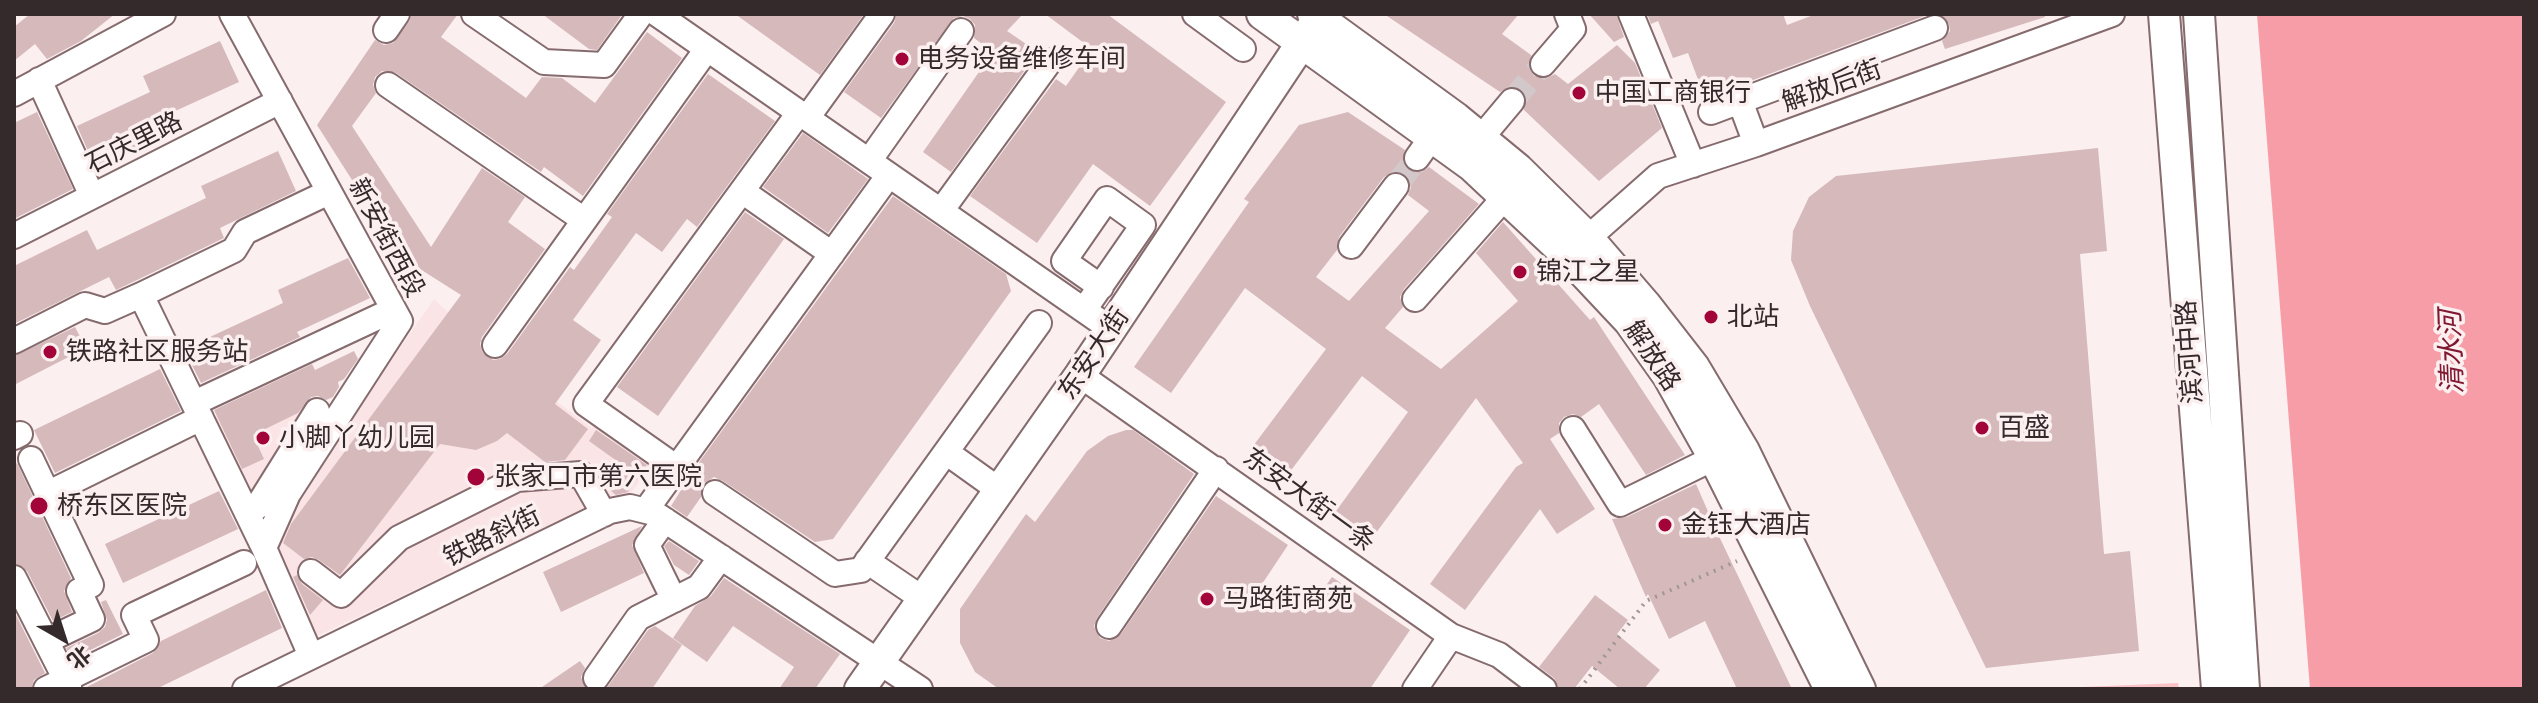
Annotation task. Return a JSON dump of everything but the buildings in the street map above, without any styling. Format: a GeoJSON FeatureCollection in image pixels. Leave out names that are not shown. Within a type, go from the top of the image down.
{"type":"FeatureCollection","features":[{"type":"Feature","properties":{"kind":"main road","name":"解放路"},"geometry":{"type":"LineString","coordinates":[[1262,14],[1424,147],[1472,166],[1567,255],[1629,321],[1668,376],[1714,458],[1830,689]]}},
{"type":"Feature","properties":{"kind":"main road","name":"滨河中路"},"geometry":{"type":"LineString","coordinates":[[2164,14],[2217,689]]}},
{"type":"Feature","properties":{"kind":"main road","name":"滨河中路"},"geometry":{"type":"LineString","coordinates":[[2199,14],[2244,689]]}},
{"type":"Feature","properties":{"kind":"main road","name":"解放路"},"geometry":{"type":"LineString","coordinates":[[1318,15],[1518,169],[1588,238],[1661,323],[1708,391],[1744,451],[1860,689]]}},
{"type":"Feature","properties":{"kind":"main road","name":"东安大街"},"geometry":{"type":"LineString","coordinates":[[860,689],[1080,375],[1318,15]]}},
{"type":"Feature","properties":{"kind":"street"},"geometry":{"type":"LineString","coordinates":[[14,94],[163,14]]}},
{"type":"Feature","properties":{"kind":"street","name":"新安街西段"},"geometry":{"type":"LineString","coordinates":[[232,14],[400,321],[297,462],[288,494],[264,548]]}},
{"type":"Feature","properties":{"kind":"street"},"geometry":{"type":"LineString","coordinates":[[474,14],[544,62],[604,65],[641,14]]}},
{"type":"Feature","properties":{"kind":"street"},"geometry":{"type":"LineString","coordinates":[[657,14],[688,22],[707,49],[1111,329]]}},
{"type":"Feature","properties":{"kind":"street"},"geometry":{"type":"LineString","coordinates":[[677,468],[586,404],[742,191],[882,14]]}},
{"type":"Feature","properties":{"kind":"street"},"geometry":{"type":"LineString","coordinates":[[1195,14],[1243,49]]}},
{"type":"Feature","properties":{"kind":"street"},"geometry":{"type":"LineString","coordinates":[[1543,64],[1573,29],[1567,14]]}},
{"type":"Feature","properties":{"kind":"street"},"geometry":{"type":"LineString","coordinates":[[1631,14],[1693,165]]}},
{"type":"Feature","properties":{"kind":"street","name":"解放后街"},"geometry":{"type":"LineString","coordinates":[[1588,238],[1658,176],[1756,144],[2112,14]]}},
{"type":"Feature","properties":{"kind":"street"},"geometry":{"type":"LineString","coordinates":[[1711,112],[1935,28]]}},
{"type":"Feature","properties":{"kind":"street"},"geometry":{"type":"LineString","coordinates":[[869,161],[961,31]]}},
{"type":"Feature","properties":{"kind":"street"},"geometry":{"type":"LineString","coordinates":[[495,345],[707,49]]}},
{"type":"Feature","properties":{"kind":"street"},"geometry":{"type":"LineString","coordinates":[[941,211],[1050,61]]}},
{"type":"Feature","properties":{"kind":"street"},"geometry":{"type":"LineString","coordinates":[[39,80],[92,196]]}},
{"type":"Feature","properties":{"kind":"street"},"geometry":{"type":"LineString","coordinates":[[388,85],[584,220]]}},
{"type":"Feature","properties":{"kind":"street","name":"石庆里路"},"geometry":{"type":"LineString","coordinates":[[14,236],[280,101]]}},
{"type":"Feature","properties":{"kind":"street"},"geometry":{"type":"LineString","coordinates":[[1481,138],[1512,101]]}},
{"type":"Feature","properties":{"kind":"street"},"geometry":{"type":"LineString","coordinates":[[1740,101],[1756,144]]}},
{"type":"Feature","properties":{"kind":"street"},"geometry":{"type":"LineString","coordinates":[[674,600],[647,545],[656,515],[677,468],[889,175]]}},
{"type":"Feature","properties":{"kind":"street"},"geometry":{"type":"LineString","coordinates":[[1351,246],[1396,186]]}},
{"type":"Feature","properties":{"kind":"street"},"geometry":{"type":"LineString","coordinates":[[742,191],[832,254]]}},
{"type":"Feature","properties":{"kind":"street"},"geometry":{"type":"LineString","coordinates":[[14,341],[85,305],[105,311],[141,295],[234,250],[245,232],[329,192]]}},
{"type":"Feature","properties":{"kind":"street"},"geometry":{"type":"LineString","coordinates":[[1415,299],[1505,197]]}},
{"type":"Feature","properties":{"kind":"street"},"geometry":{"type":"LineString","coordinates":[[1084,310],[1101,287]]}},
{"type":"Feature","properties":{"kind":"street"},"geometry":{"type":"LineString","coordinates":[[141,295],[203,408],[311,656]]}},
{"type":"Feature","properties":{"kind":"street"},"geometry":{"type":"LineString","coordinates":[[59,488],[203,408],[393,310]]}},
{"type":"Feature","properties":{"kind":"street"},"geometry":{"type":"LineString","coordinates":[[715,493],[835,574],[861,570],[1039,323]]}},
{"type":"Feature","properties":{"kind":"street","name":"东安大街一条"},"geometry":{"type":"LineString","coordinates":[[1080,375],[1451,636],[1499,655],[1544,689]]}},
{"type":"Feature","properties":{"kind":"street"},"geometry":{"type":"LineString","coordinates":[[257,507],[297,462],[317,411]]}},
{"type":"Feature","properties":{"kind":"street"},"geometry":{"type":"LineString","coordinates":[[1573,429],[1620,504],[1714,458]]}},
{"type":"Feature","properties":{"kind":"street"},"geometry":{"type":"LineString","coordinates":[[946,452],[999,490]]}},
{"type":"Feature","properties":{"kind":"street"},"geometry":{"type":"LineString","coordinates":[[31,459],[91,585],[79,591],[92,619],[46,641]]}},
{"type":"Feature","properties":{"kind":"street"},"geometry":{"type":"LineString","coordinates":[[1109,626],[1216,469]]}},
{"type":"Feature","properties":{"kind":"street"},"geometry":{"type":"LineString","coordinates":[[311,572],[341,595],[399,538],[517,479],[581,474],[604,514]]}},
{"type":"Feature","properties":{"kind":"street","name":"铁路斜街"},"geometry":{"type":"LineString","coordinates":[[245,689],[604,514],[620,508],[656,515]]}},
{"type":"Feature","properties":{"kind":"street"},"geometry":{"type":"LineString","coordinates":[[656,515],[920,689]]}},
{"type":"Feature","properties":{"kind":"street"},"geometry":{"type":"LineString","coordinates":[[596,678],[638,618],[699,587],[721,557]]}},
{"type":"Feature","properties":{"kind":"street"},"geometry":{"type":"LineString","coordinates":[[867,561],[923,599]]}},
{"type":"Feature","properties":{"kind":"street"},"geometry":{"type":"LineString","coordinates":[[14,578],[23,617],[46,641],[60,685],[146,640],[134,615],[244,563]]}},
{"type":"Feature","properties":{"kind":"street"},"geometry":{"type":"LineString","coordinates":[[1415,689],[1451,636]]}},
{"type":"Feature","properties":{"kind":"path"},"geometry":{"type":"LineString","coordinates":[[1580,689],[1646,601],[1762,550]]}},
{"type":"Feature","properties":{"kind":"shaded area","name":"张家口市第六医院"},"geometry":{"type":"Polygon","coordinates":[[[434,299],[484,347],[592,428],[600,419],[656,460],[624,502],[613,495],[311,639],[272,549],[288,509],[434,299]]]}},
{"type":"Feature","properties":{"kind":"shaded area","name":"小脚丫幼儿园"},"geometry":{"type":"Polygon","coordinates":[[[302,375],[315,405],[257,514],[212,418],[302,375]]]}},
{"type":"Feature","properties":{"kind":"shaded area"},"geometry":{"type":"Polygon","coordinates":[[[2178,683],[2179,689],[2035,689],[2178,683]]]}},
{"type":"Feature","properties":{"kind":"water","name":"清水河"},"geometry":{"type":"Polygon","coordinates":[[[2257,14],[2524,14],[2524,689],[2310,689],[2257,14]]]}},
{"type":"Feature","properties":{"kind":"tunnel"},"geometry":{"type":"LineString","coordinates":[[1512,101],[1543,64]]}},
{"type":"Feature","properties":{"kind":"tunnel"},"geometry":{"type":"LineString","coordinates":[[1396,186],[1417,158]]}},
{"type":"Feature","properties":{"kind":"place","name":"电务设备维修车间"},"geometry":{"type":"Point","coordinates":[902,59]}},
{"type":"Feature","properties":{"kind":"place","name":"中国工商银行"},"geometry":{"type":"Point","coordinates":[1579,93]}},
{"type":"Feature","properties":{"kind":"place","name":"锦江之星"},"geometry":{"type":"Point","coordinates":[1520,272]}},
{"type":"Feature","properties":{"kind":"place","name":"北站"},"geometry":{"type":"Point","coordinates":[1711,317]}},
{"type":"Feature","properties":{"kind":"place","name":"铁路社区服务站"},"geometry":{"type":"Point","coordinates":[50,352]}},
{"type":"Feature","properties":{"kind":"place","name":"百盛"},"geometry":{"type":"Point","coordinates":[1982,428]}},
{"type":"Feature","properties":{"kind":"place","name":"小脚丫幼儿园"},"geometry":{"type":"Point","coordinates":[263,438]}},
{"type":"Feature","properties":{"kind":"place","name":"张家口市第六医院"},"geometry":{"type":"Point","coordinates":[476,477]}},
{"type":"Feature","properties":{"kind":"place","name":"桥东区医院"},"geometry":{"type":"Point","coordinates":[39,506]}},
{"type":"Feature","properties":{"kind":"place","name":"金钰大酒店"},"geometry":{"type":"Point","coordinates":[1665,525]}},
{"type":"Feature","properties":{"kind":"place","name":"马路街商苑"},"geometry":{"type":"Point","coordinates":[1207,599]}}]}
